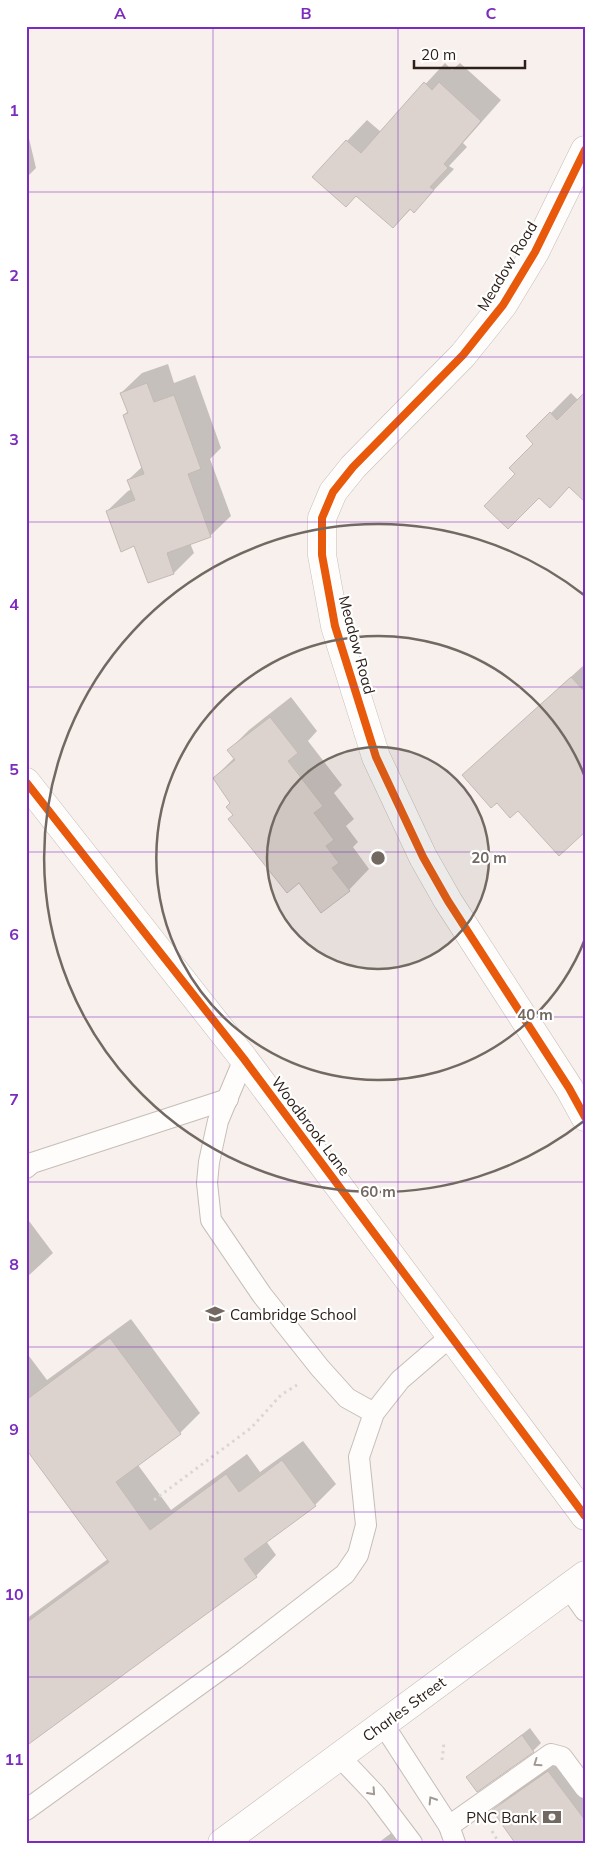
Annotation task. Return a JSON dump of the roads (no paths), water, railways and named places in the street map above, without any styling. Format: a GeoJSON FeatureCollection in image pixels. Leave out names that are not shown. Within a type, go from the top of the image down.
{"type":"FeatureCollection","features":[{"type":"Feature","properties":{"kind":"street","name":"Meadow Road"},"geometry":{"type":"LineString","coordinates":[[585,150],[535,252],[503,305],[463,355],[352,467],[332,492],[322,518],[322,555],[335,626],[376,757],[399,808],[423,857],[448,901],[569,1088],[585,1117]]}},
{"type":"Feature","properties":{"kind":"street","name":"Woodbrook Lane"},"geometry":{"type":"LineString","coordinates":[[26,782],[244,1059],[585,1516]]}},
{"type":"Feature","properties":{"kind":"street","name":"Charles Street"},"geometry":{"type":"LineString","coordinates":[[222,1843],[576,1581]]}},
{"type":"Feature","properties":{"kind":"lane"},"geometry":{"type":"LineString","coordinates":[[244,1059],[218,1121],[209,1162],[207,1190],[211,1220],[262,1295],[320,1368],[347,1398],[374,1413]]}},
{"type":"Feature","properties":{"kind":"lane"},"geometry":{"type":"LineString","coordinates":[[26,1168],[32,1163],[228,1099]]}},
{"type":"Feature","properties":{"kind":"lane"},"geometry":{"type":"LineString","coordinates":[[26,1810],[235,1659],[345,1574],[358,1555],[366,1524],[359,1457],[374,1413],[400,1380],[451,1336]]}},
{"type":"Feature","properties":{"kind":"lane"},"geometry":{"type":"LineString","coordinates":[[576,1581],[585,1611]]}},
{"type":"Feature","properties":{"kind":"lane"},"geometry":{"type":"LineString","coordinates":[[383,1724],[452,1834],[551,1754],[562,1757],[585,1788]]}},
{"type":"Feature","properties":{"kind":"lane"},"geometry":{"type":"LineString","coordinates":[[339,1756],[375,1794],[412,1843]]}},
{"type":"Feature","properties":{"kind":"place","name":"Cambridge School"},"geometry":{"type":"Point","coordinates":[215,1314]}},
{"type":"Feature","properties":{"kind":"place","name":"PNC Bank"},"geometry":{"type":"Point","coordinates":[552,1817]}}]}
